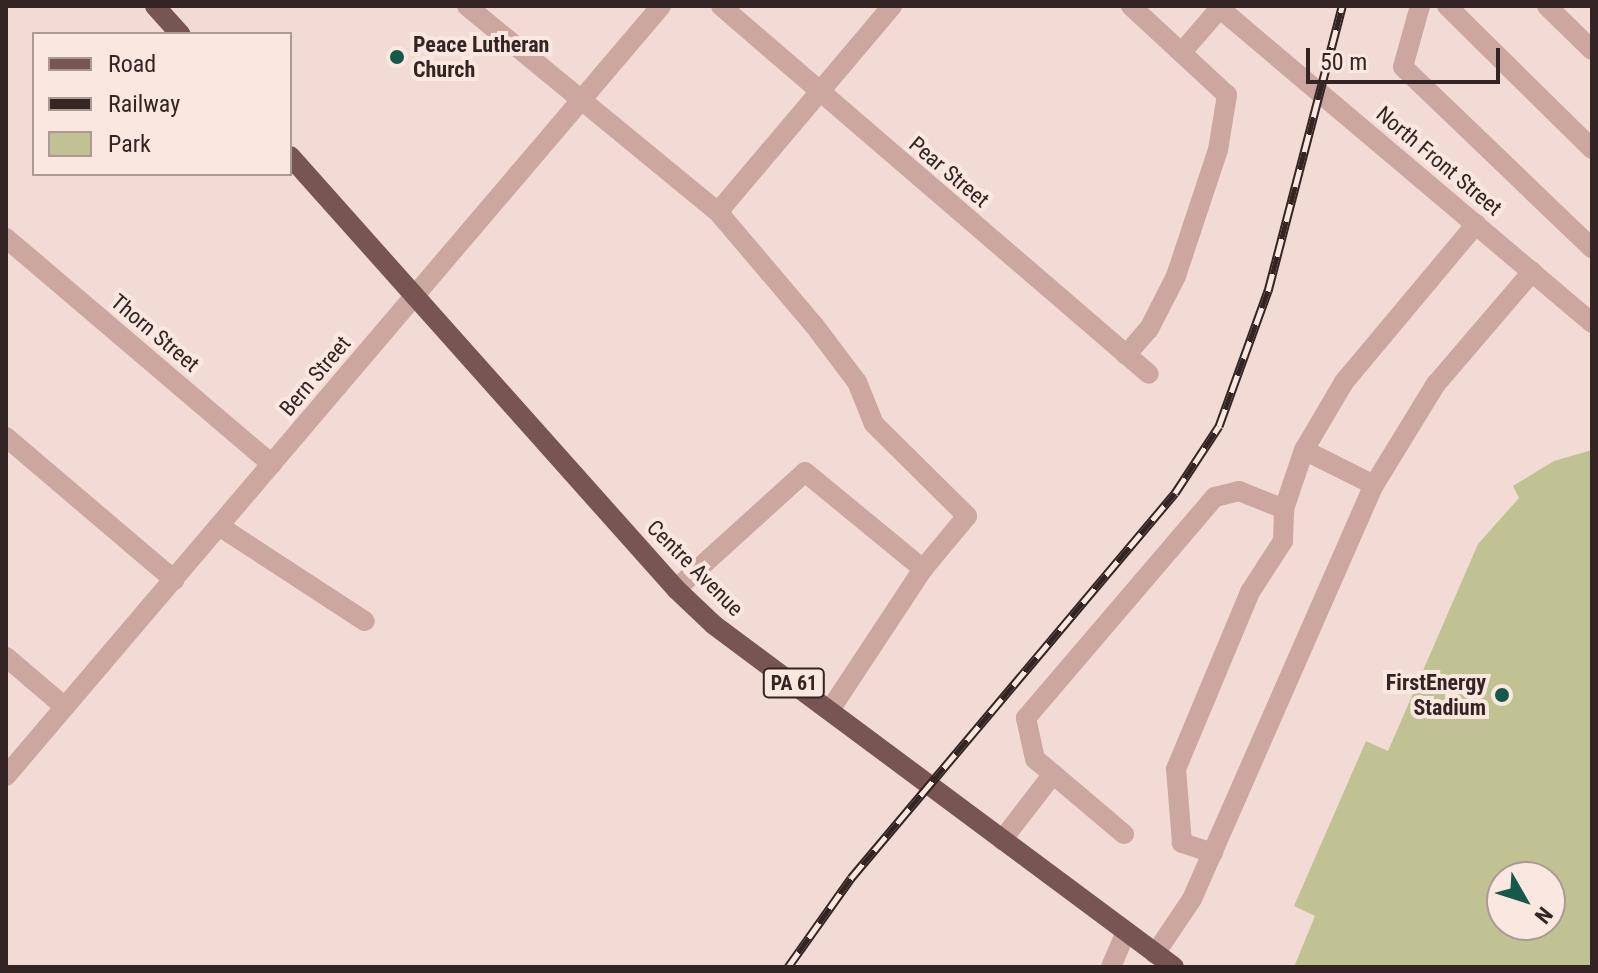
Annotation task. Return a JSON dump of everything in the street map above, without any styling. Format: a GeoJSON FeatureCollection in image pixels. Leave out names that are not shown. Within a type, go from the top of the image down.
{"type":"FeatureCollection","features":[{"type":"Feature","properties":{"kind":"main road"},"geometry":{"type":"LineString","coordinates":[[155,6],[178,32]]}},
{"type":"Feature","properties":{"kind":"main road","name":"Centre Avenue"},"geometry":{"type":"LineString","coordinates":[[292,158],[676,589],[714,625],[1125,934],[1174,967]]}},
{"type":"Feature","properties":{"kind":"street"},"geometry":{"type":"LineString","coordinates":[[467,6],[718,212],[857,382],[874,424],[967,516],[923,569],[830,710]]}},
{"type":"Feature","properties":{"kind":"street","name":"Bern Street"},"geometry":{"type":"LineString","coordinates":[[6,776],[661,6]]}},
{"type":"Feature","properties":{"kind":"street","name":"Pear Street"},"geometry":{"type":"LineString","coordinates":[[721,6],[1149,374]]}},
{"type":"Feature","properties":{"kind":"street"},"geometry":{"type":"LineString","coordinates":[[718,212],[892,6]]}},
{"type":"Feature","properties":{"kind":"street"},"geometry":{"type":"LineString","coordinates":[[1126,355],[1149,329],[1176,276],[1218,150],[1227,95],[1131,6]]}},
{"type":"Feature","properties":{"kind":"street"},"geometry":{"type":"LineString","coordinates":[[1420,6],[1403,67],[1592,248]]}},
{"type":"Feature","properties":{"kind":"street"},"geometry":{"type":"LineString","coordinates":[[1447,6],[1592,149]]}},
{"type":"Feature","properties":{"kind":"street"},"geometry":{"type":"LineString","coordinates":[[1547,6],[1592,50]]}},
{"type":"Feature","properties":{"kind":"street"},"geometry":{"type":"LineString","coordinates":[[1182,52],[1219,7]]}},
{"type":"Feature","properties":{"kind":"street","name":"North Front Street"},"geometry":{"type":"LineString","coordinates":[[1219,7],[1532,272],[1589,316]]}},
{"type":"Feature","properties":{"kind":"street"},"geometry":{"type":"LineString","coordinates":[[1213,853],[1182,843],[1176,769],[1250,592],[1283,541],[1284,509],[1304,450],[1344,382],[1476,224]]}},
{"type":"Feature","properties":{"kind":"street","name":"Thorn Street"},"geometry":{"type":"LineString","coordinates":[[6,238],[272,464]]}},
{"type":"Feature","properties":{"kind":"street"},"geometry":{"type":"LineString","coordinates":[[1155,954],[1192,899],[1374,485],[1436,384],[1532,272]]}},
{"type":"Feature","properties":{"kind":"street"},"geometry":{"type":"LineString","coordinates":[[6,437],[174,580]]}},
{"type":"Feature","properties":{"kind":"street"},"geometry":{"type":"LineString","coordinates":[[1304,450],[1374,485]]}},
{"type":"Feature","properties":{"kind":"street"},"geometry":{"type":"LineString","coordinates":[[676,589],[805,472],[923,569]]}},
{"type":"Feature","properties":{"kind":"street"},"geometry":{"type":"LineString","coordinates":[[1124,834],[1035,759],[1026,718],[1215,497],[1239,491],[1284,509]]}},
{"type":"Feature","properties":{"kind":"street"},"geometry":{"type":"LineString","coordinates":[[219,526],[365,621]]}},
{"type":"Feature","properties":{"kind":"street"},"geometry":{"type":"LineString","coordinates":[[6,657],[65,707]]}},
{"type":"Feature","properties":{"kind":"street"},"geometry":{"type":"LineString","coordinates":[[1002,840],[1053,774]]}},
{"type":"Feature","properties":{"kind":"street"},"geometry":{"type":"LineString","coordinates":[[1111,967],[1125,934]]}},
{"type":"Feature","properties":{"kind":"green space","name":"FirstEnergy Stadium"},"geometry":{"type":"Polygon","coordinates":[[[1592,450],[1592,967],[1294,967],[1315,916],[1294,906],[1366,741],[1388,751],[1478,544],[1519,498],[1513,486],[1554,461],[1592,450]]]}},
{"type":"Feature","properties":{"kind":"railway"},"geometry":{"type":"LineString","coordinates":[[788,967],[851,878],[1175,493],[1219,426],[1268,291],[1342,6]]}},
{"type":"Feature","properties":{"kind":"place","name":"Peace Lutheran Church"},"geometry":{"type":"Point","coordinates":[397,57]}},
{"type":"Feature","properties":{"kind":"place","name":"FirstEnergy Stadium"},"geometry":{"type":"Point","coordinates":[1502,695]}}]}
